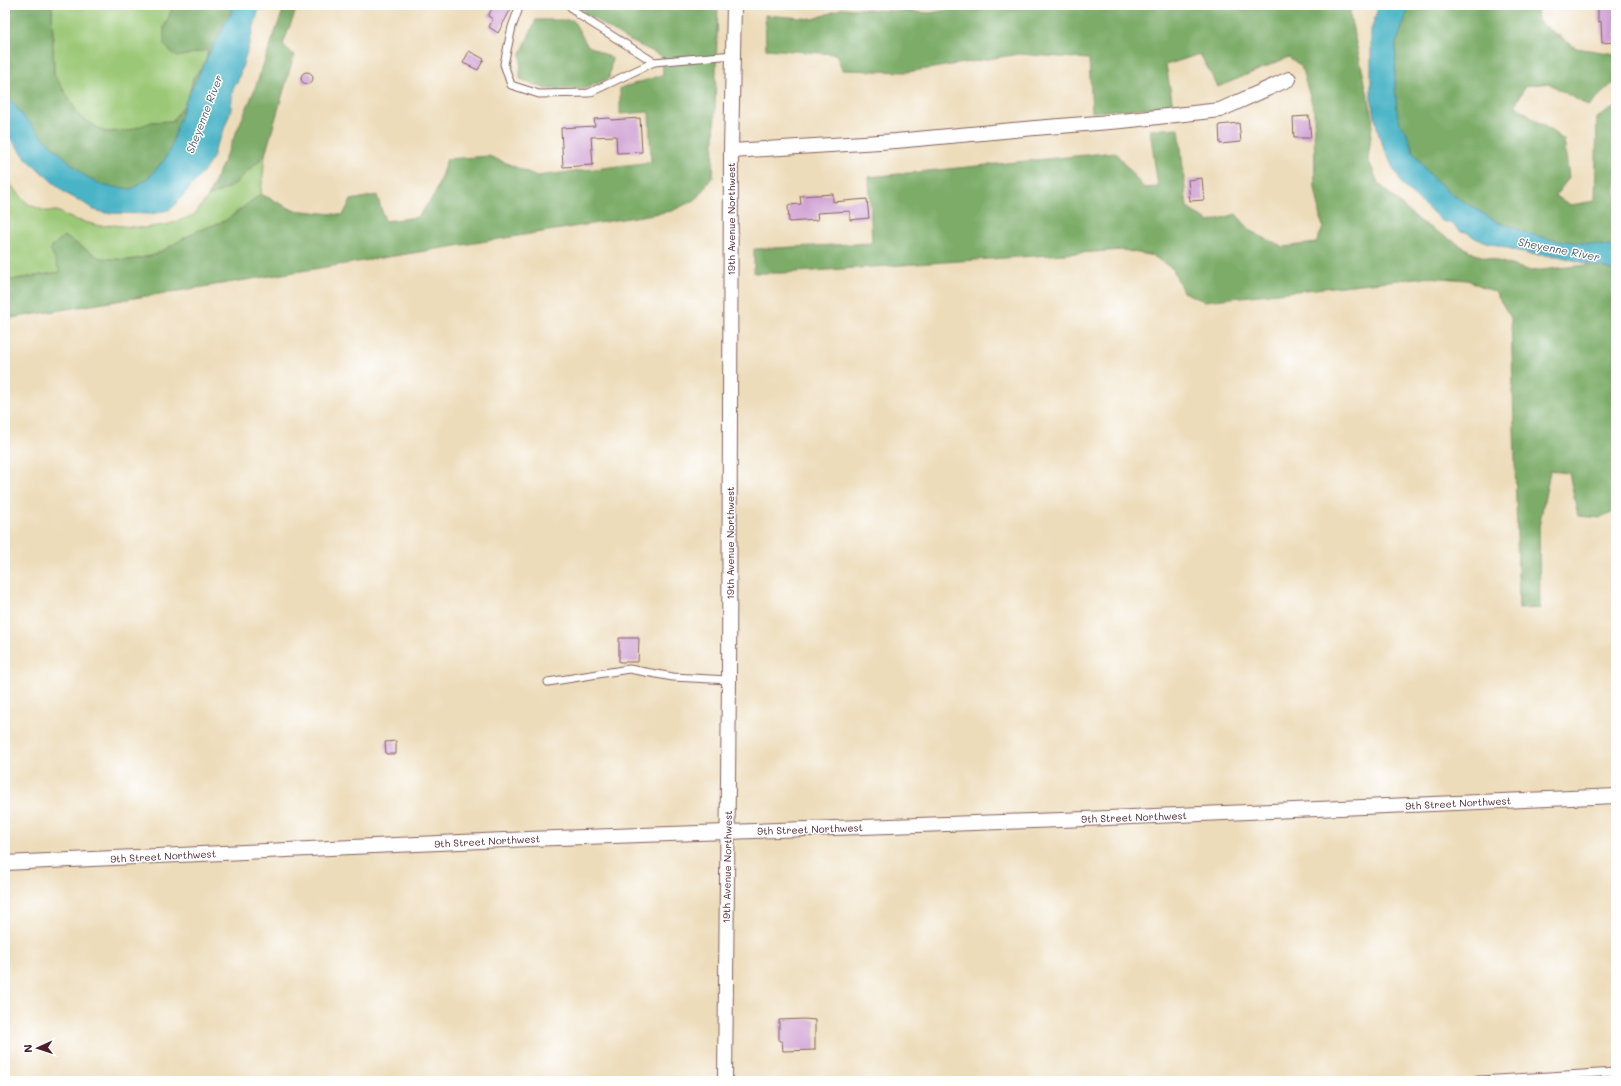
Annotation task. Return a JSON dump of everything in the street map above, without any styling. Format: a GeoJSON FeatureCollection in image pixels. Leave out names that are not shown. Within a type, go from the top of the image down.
{"type":"FeatureCollection","features":[{"type":"Feature","properties":{"kind":"street","name":"19th Avenue Northwest"},"geometry":{"type":"LineString","coordinates":[[725,1081],[729,680],[731,151],[734,5]]}},
{"type":"Feature","properties":{"kind":"street"},"geometry":{"type":"LineString","coordinates":[[731,151],[896,141],[1122,121],[1220,110],[1289,79]]}},
{"type":"Feature","properties":{"kind":"street","name":"9th Street Northwest"},"geometry":{"type":"LineString","coordinates":[[5,863],[528,839],[1077,819],[1616,796]]}},
{"type":"Feature","properties":{"kind":"lane"},"geometry":{"type":"LineString","coordinates":[[520,5],[512,27],[504,64],[511,85],[539,94],[589,93],[654,62],[733,55]]}},
{"type":"Feature","properties":{"kind":"lane"},"geometry":{"type":"LineString","coordinates":[[569,5],[579,15],[654,62]]}},
{"type":"Feature","properties":{"kind":"lane"},"geometry":{"type":"LineString","coordinates":[[548,682],[629,669],[673,677],[729,680]]}},
{"type":"Feature","properties":{"kind":"lane"},"geometry":{"type":"LineString","coordinates":[[1463,1081],[1505,1080],[1616,1072]]}},
{"type":"Feature","properties":{"kind":"green space"},"geometry":{"type":"Polygon","coordinates":[[[5,5],[52,5],[54,74],[80,117],[105,132],[128,131],[152,122],[172,121],[188,100],[193,78],[206,63],[208,50],[177,57],[164,45],[164,28],[174,5],[250,5],[146,193],[67,191],[40,171],[12,128],[8,90],[5,86],[5,5]]]}},
{"type":"Feature","properties":{"kind":"green space"},"geometry":{"type":"Polygon","coordinates":[[[52,5],[174,5],[164,28],[177,57],[208,49],[203,69],[195,87],[172,121],[152,122],[128,131],[105,132],[80,117],[54,74],[52,5]]]}},
{"type":"Feature","properties":{"kind":"green space"},"geometry":{"type":"Polygon","coordinates":[[[285,5],[298,5],[283,44],[294,55],[265,155],[232,186],[208,197],[252,96],[285,5]]]}},
{"type":"Feature","properties":{"kind":"green space"},"geometry":{"type":"Polygon","coordinates":[[[576,5],[718,5],[713,176],[696,199],[672,211],[5,319],[5,281],[60,272],[50,248],[64,236],[100,258],[130,260],[155,255],[197,231],[225,221],[261,194],[293,210],[343,215],[351,200],[377,195],[385,221],[418,217],[435,194],[447,159],[489,156],[537,176],[651,162],[649,112],[620,114],[620,88],[663,75],[662,56],[624,38],[582,11],[576,5]]]}},
{"type":"Feature","properties":{"kind":"green space"},"geometry":{"type":"Polygon","coordinates":[[[973,5],[1351,5],[1350,16],[1373,118],[1368,159],[1378,183],[1419,221],[1475,254],[1531,271],[1596,264],[1616,265],[1616,511],[1601,518],[1578,516],[1569,473],[1550,471],[1539,527],[1540,608],[1519,609],[1511,318],[1495,292],[1467,280],[1426,277],[1204,301],[1183,292],[1173,269],[1153,256],[1123,250],[783,273],[754,273],[754,249],[872,243],[869,177],[1115,152],[1144,188],[1158,187],[1150,130],[1179,128],[1187,208],[1209,222],[1236,214],[1252,232],[1283,247],[1316,243],[1323,228],[1315,188],[1314,111],[1301,66],[1289,57],[1218,87],[1200,54],[1166,65],[1173,106],[1092,112],[1089,59],[1019,54],[908,72],[842,70],[836,54],[766,49],[765,15],[814,19],[843,8],[930,13],[973,5]]]}},
{"type":"Feature","properties":{"kind":"green space"},"geometry":{"type":"Polygon","coordinates":[[[1390,5],[1537,5],[1538,21],[1576,48],[1616,54],[1616,83],[1612,84],[1588,106],[1548,83],[1525,86],[1515,105],[1564,140],[1569,178],[1555,196],[1571,205],[1595,201],[1597,118],[1616,106],[1616,247],[1581,253],[1475,219],[1388,134],[1390,5]]]}},
{"type":"Feature","properties":{"kind":"green space"},"geometry":{"type":"Polygon","coordinates":[[[536,20],[573,20],[587,45],[612,58],[609,78],[584,89],[546,89],[520,79],[521,53],[536,20]]]}},
{"type":"Feature","properties":{"kind":"green space"},"geometry":{"type":"Polygon","coordinates":[[[265,155],[261,194],[225,221],[197,231],[155,255],[130,260],[100,258],[64,237],[60,272],[5,281],[5,173],[12,186],[28,204],[45,211],[57,211],[73,219],[100,226],[113,225],[145,228],[170,224],[194,215],[208,197],[232,186],[265,155]]]}},
{"type":"Feature","properties":{"kind":"water","name":"Sheyenne River"},"geometry":{"type":"Polygon","coordinates":[[[260,5],[237,83],[233,88],[231,109],[221,138],[214,149],[214,156],[204,171],[173,207],[168,210],[151,214],[106,213],[94,210],[65,193],[26,158],[5,132],[5,91],[22,115],[48,142],[85,176],[105,186],[132,189],[147,179],[165,159],[170,149],[185,102],[231,13],[232,6],[260,5]]]}},
{"type":"Feature","properties":{"kind":"water","name":"Sheyenne River"},"geometry":{"type":"Polygon","coordinates":[[[1379,5],[1410,5],[1396,44],[1395,83],[1397,112],[1401,126],[1406,131],[1413,151],[1430,175],[1453,195],[1499,223],[1515,227],[1520,231],[1549,239],[1616,247],[1616,271],[1558,256],[1528,254],[1477,239],[1466,232],[1460,231],[1452,224],[1442,221],[1405,188],[1394,170],[1379,136],[1371,97],[1371,30],[1379,5]]]}},
{"type":"Feature","properties":{"kind":"building"},"geometry":{"type":"Polygon","coordinates":[[[494,5],[513,5],[498,33],[489,27],[493,19],[488,16],[494,5]]]}},
{"type":"Feature","properties":{"kind":"building"},"geometry":{"type":"Polygon","coordinates":[[[1598,5],[1616,5],[1616,42],[1602,43],[1601,21],[1598,22],[1598,5]]]}},
{"type":"Feature","properties":{"kind":"building"},"geometry":{"type":"Polygon","coordinates":[[[469,51],[484,59],[478,70],[463,63],[469,51]]]}},
{"type":"Feature","properties":{"kind":"building"},"geometry":{"type":"Polygon","coordinates":[[[305,72],[309,72],[313,78],[309,84],[305,84],[301,80],[301,76],[305,72]]]}},
{"type":"Feature","properties":{"kind":"building"},"geometry":{"type":"Polygon","coordinates":[[[1309,116],[1311,138],[1294,138],[1293,117],[1309,116]]]}},
{"type":"Feature","properties":{"kind":"building"},"geometry":{"type":"Polygon","coordinates":[[[610,118],[611,120],[640,118],[642,152],[617,153],[616,136],[591,137],[593,165],[563,167],[561,128],[595,126],[594,119],[610,118]]]}},
{"type":"Feature","properties":{"kind":"building"},"geometry":{"type":"Polygon","coordinates":[[[1239,123],[1241,142],[1220,144],[1219,125],[1239,123]]]}},
{"type":"Feature","properties":{"kind":"building"},"geometry":{"type":"Polygon","coordinates":[[[1202,178],[1204,200],[1190,201],[1188,180],[1202,178]]]}},
{"type":"Feature","properties":{"kind":"building"},"geometry":{"type":"Polygon","coordinates":[[[833,194],[833,202],[867,199],[869,218],[850,220],[850,211],[817,213],[818,220],[789,222],[788,205],[801,204],[800,196],[833,194]]]}},
{"type":"Feature","properties":{"kind":"building"},"geometry":{"type":"Polygon","coordinates":[[[619,638],[639,638],[638,662],[619,662],[619,638]]]}},
{"type":"Feature","properties":{"kind":"building"},"geometry":{"type":"Polygon","coordinates":[[[396,741],[396,754],[386,754],[385,742],[396,741]]]}},
{"type":"Feature","properties":{"kind":"building"},"geometry":{"type":"Polygon","coordinates":[[[779,1020],[815,1020],[815,1050],[783,1051],[782,1041],[779,1041],[779,1020]]]}}]}
